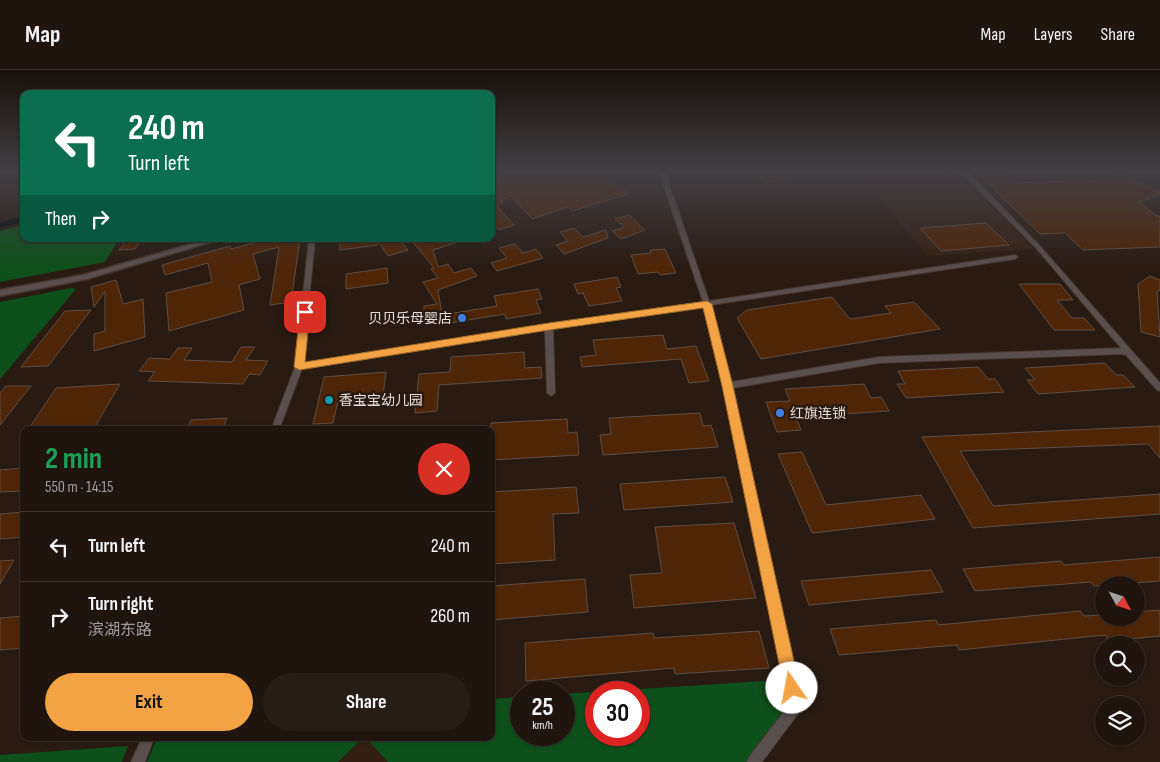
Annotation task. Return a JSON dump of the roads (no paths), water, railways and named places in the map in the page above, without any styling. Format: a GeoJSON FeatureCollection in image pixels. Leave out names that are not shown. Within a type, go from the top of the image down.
{"type":"FeatureCollection","features":[{"type":"Feature","properties":{"kind":"street"},"geometry":{"type":"LineString","coordinates":[[673,204],[707,304],[728,386],[796,707],[754,762]]}},
{"type":"Feature","properties":{"kind":"street"},"geometry":{"type":"LineString","coordinates":[[995,204],[1038,248],[1160,388]]}},
{"type":"Feature","properties":{"kind":"street"},"geometry":{"type":"LineString","coordinates":[[0,294],[84,277],[206,242]]}},
{"type":"Feature","properties":{"kind":"street"},"geometry":{"type":"LineString","coordinates":[[277,426],[299,367],[312,242]]}},
{"type":"Feature","properties":{"kind":"street"},"geometry":{"type":"LineString","coordinates":[[299,367],[549,327],[1015,257]]}},
{"type":"Feature","properties":{"kind":"street"},"geometry":{"type":"LineString","coordinates":[[549,327],[552,393]]}},
{"type":"Feature","properties":{"kind":"street"},"geometry":{"type":"LineString","coordinates":[[728,386],[879,360],[1121,351],[1129,354]]}},
{"type":"Feature","properties":{"kind":"street"},"geometry":{"type":"LineString","coordinates":[[138,762],[147,741]]}},
{"type":"Feature","properties":{"kind":"waterway"},"geometry":{"type":"LineString","coordinates":[[0,225],[20,220]]}},
{"type":"Feature","properties":{"kind":"place","name":"贝贝乐母婴店"},"geometry":{"type":"Point","coordinates":[462,318]}},
{"type":"Feature","properties":{"kind":"place","name":"香宝宝幼儿园"},"geometry":{"type":"Point","coordinates":[329,400]}},
{"type":"Feature","properties":{"kind":"place","name":"红旗连锁"},"geometry":{"type":"Point","coordinates":[780,413]}}]}
